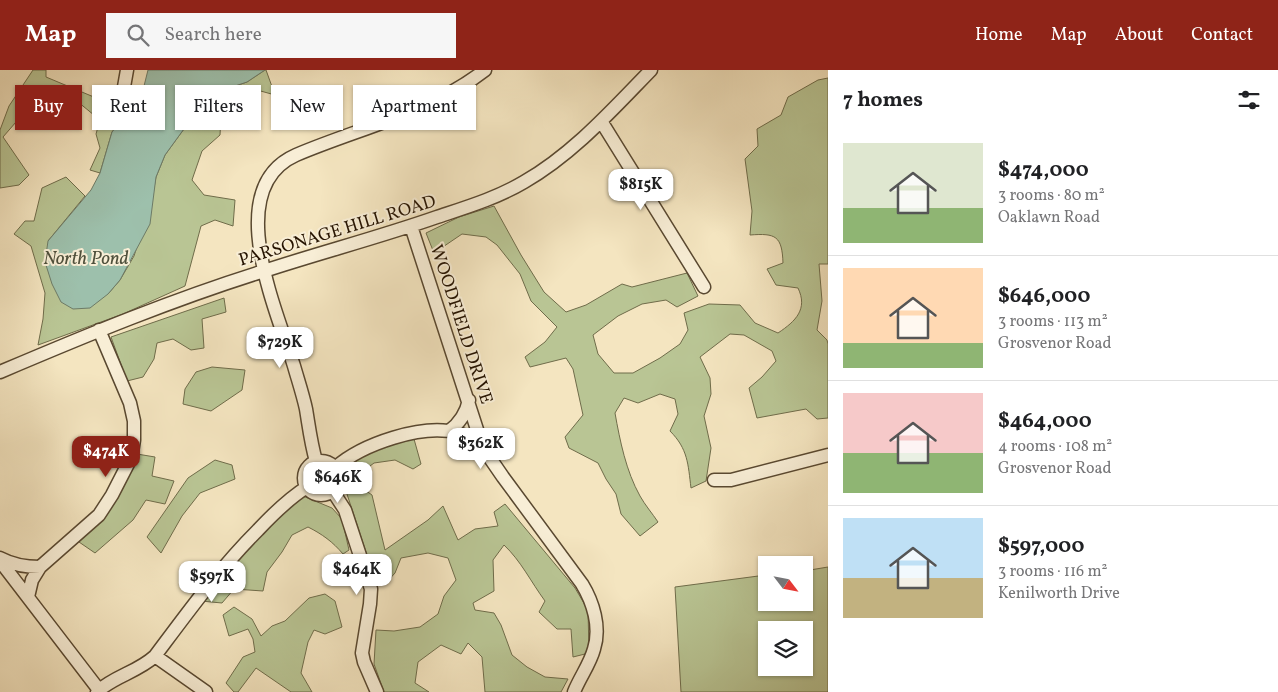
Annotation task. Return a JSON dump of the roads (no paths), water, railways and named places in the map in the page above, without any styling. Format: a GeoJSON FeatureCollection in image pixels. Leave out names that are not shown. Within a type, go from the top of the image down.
{"type":"FeatureCollection","features":[{"type":"Feature","properties":{"kind":"street"},"geometry":{"type":"LineString","coordinates":[[124,85],[127,70]]}},
{"type":"Feature","properties":{"kind":"street"},"geometry":{"type":"LineString","coordinates":[[316,461],[310,442],[306,409],[264,271],[258,222],[260,201],[266,183],[274,170],[282,162],[406,113],[441,97],[470,81],[485,70]]}},
{"type":"Feature","properties":{"kind":"street","name":"PARSONAGE HILL ROAD"},"geometry":{"type":"LineString","coordinates":[[0,372],[99,330],[180,299],[496,198],[526,181],[575,145],[651,70]]}},
{"type":"Feature","properties":{"kind":"street"},"geometry":{"type":"LineString","coordinates":[[601,121],[704,287]]}},
{"type":"Feature","properties":{"kind":"street","name":"WOODFIELD DRIVE"},"geometry":{"type":"LineString","coordinates":[[411,226],[485,451],[591,599],[595,622],[595,647],[574,692]]}},
{"type":"Feature","properties":{"kind":"street"},"geometry":{"type":"LineString","coordinates":[[28,597],[32,580],[40,566],[98,515],[112,495],[131,458],[134,440],[134,421],[130,403],[99,330]]}},
{"type":"Feature","properties":{"kind":"street"},"geometry":{"type":"LineString","coordinates":[[449,431],[461,420],[469,400]]}},
{"type":"Feature","properties":{"kind":"street"},"geometry":{"type":"LineString","coordinates":[[335,468],[357,452],[393,438],[431,431],[449,431],[465,435],[485,451]]}},
{"type":"Feature","properties":{"kind":"street"},"geometry":{"type":"LineString","coordinates":[[714,480],[732,480],[828,455]]}},
{"type":"Feature","properties":{"kind":"street"},"geometry":{"type":"LineString","coordinates":[[316,461],[327,462],[335,468],[338,478],[336,487],[332,490],[326,494],[318,495],[307,487],[304,479],[305,472],[316,461]]}},
{"type":"Feature","properties":{"kind":"street"},"geometry":{"type":"LineString","coordinates":[[0,559],[98,691],[118,678],[139,668],[155,656],[232,556],[282,506],[307,487]]}},
{"type":"Feature","properties":{"kind":"street"},"geometry":{"type":"LineString","coordinates":[[332,490],[345,510],[371,589],[362,653],[377,692]]}},
{"type":"Feature","properties":{"kind":"street"},"geometry":{"type":"LineString","coordinates":[[0,559],[16,565],[40,566]]}},
{"type":"Feature","properties":{"kind":"street"},"geometry":{"type":"LineString","coordinates":[[155,656],[206,692]]}},
{"type":"Feature","properties":{"kind":"water","name":"North Pond"},"geometry":{"type":"Polygon","coordinates":[[[148,70],[265,70],[247,82],[238,85],[175,85],[175,130],[183,130],[165,155],[156,177],[150,224],[120,280],[108,294],[90,308],[73,309],[61,302],[52,284],[45,262],[48,241],[91,190],[100,173],[114,130],[165,130],[165,85],[144,85],[148,70]]]}}]}
